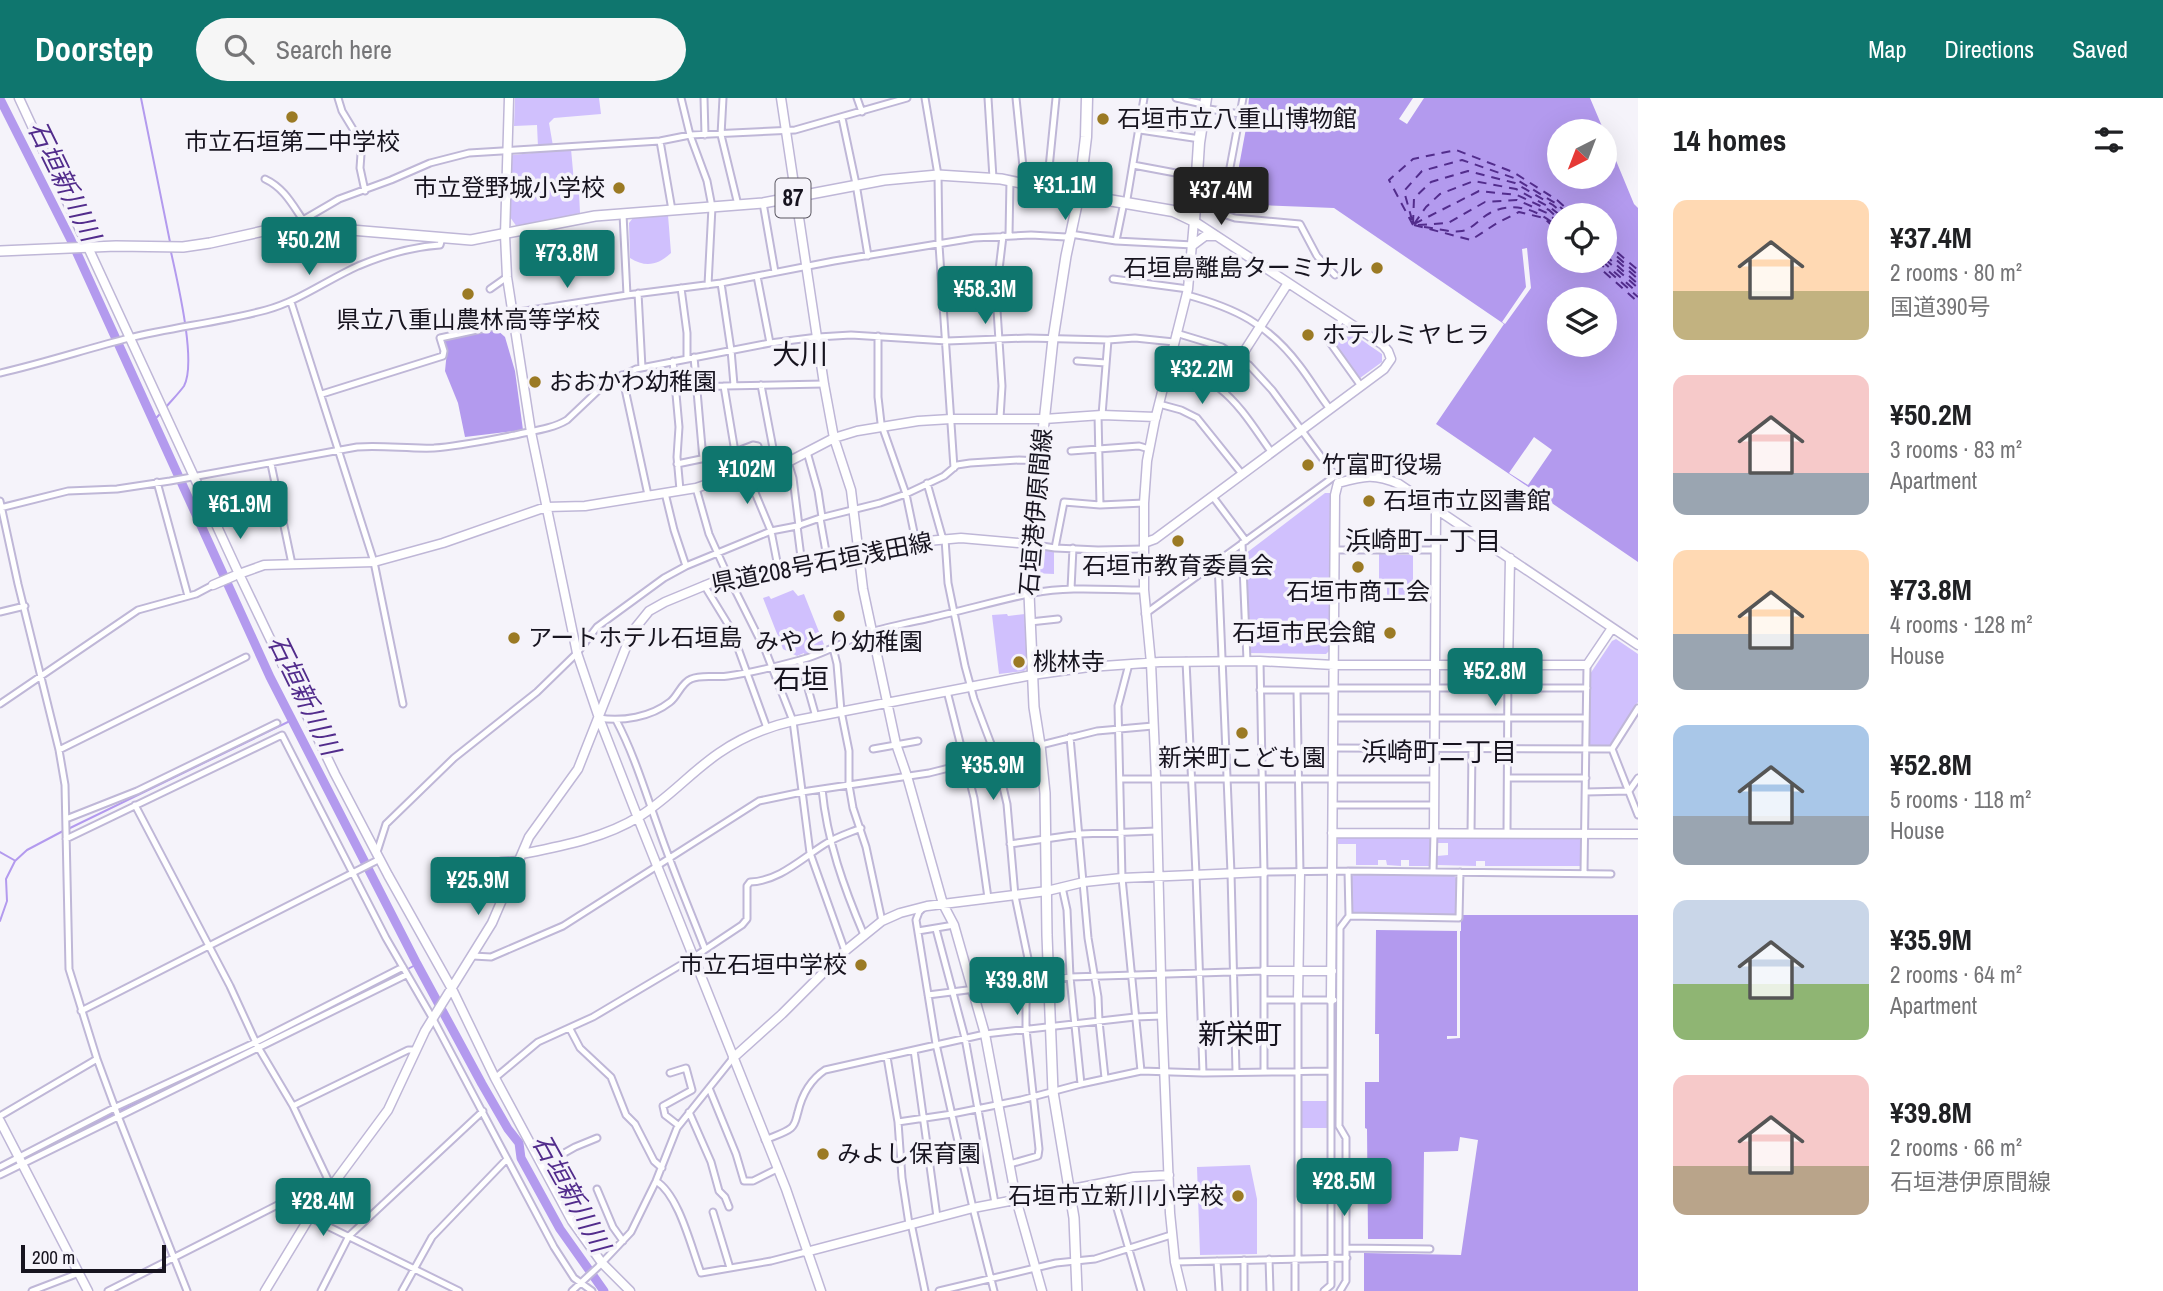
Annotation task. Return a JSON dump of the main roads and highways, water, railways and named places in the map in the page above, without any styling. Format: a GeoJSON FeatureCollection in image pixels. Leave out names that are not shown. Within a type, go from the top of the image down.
{"type":"FeatureCollection","features":[{"type":"Feature","properties":{"kind":"highway"},"geometry":{"type":"LineString","coordinates":[[1087,98],[1086,137],[1079,195],[1173,211],[1194,221],[1199,139],[1205,102]]}},
{"type":"Feature","properties":{"kind":"highway"},"geometry":{"type":"LineString","coordinates":[[1173,211],[1186,206],[1196,197]]}},
{"type":"Feature","properties":{"kind":"main road","name":"87"},"geometry":{"type":"LineString","coordinates":[[0,251],[84,247],[183,247],[303,223],[471,240],[575,219],[763,203],[856,184],[938,175],[1010,180],[1079,195]]}},
{"type":"Feature","properties":{"kind":"main road","name":"石垣港伊原間線"},"geometry":{"type":"LineString","coordinates":[[1077,1291],[1074,1218],[1053,1092],[1047,935],[1047,839],[1040,745],[1034,707],[1028,595],[1029,544],[1053,339],[1079,195]]}},
{"type":"Feature","properties":{"kind":"waterway"},"geometry":{"type":"LineString","coordinates":[[141,98],[170,242]]}},
{"type":"Feature","properties":{"kind":"waterway","name":"石垣新川川"},"geometry":{"type":"LineString","coordinates":[[0,99],[71,240],[270,677],[417,964],[482,1084],[519,1143],[521,1158],[560,1229],[604,1291]]}},
{"type":"Feature","properties":{"kind":"waterway"},"geometry":{"type":"LineString","coordinates":[[166,407],[184,386],[188,359],[185,320],[171,252]]}},
{"type":"Feature","properties":{"kind":"waterway"},"geometry":{"type":"LineString","coordinates":[[153,421],[160,414]]}},
{"type":"Feature","properties":{"kind":"waterway"},"geometry":{"type":"LineString","coordinates":[[68,829],[292,720]]}},
{"type":"Feature","properties":{"kind":"waterway"},"geometry":{"type":"LineString","coordinates":[[0,921],[7,901],[6,879],[15,861],[27,850],[63,831]]}},
{"type":"Feature","properties":{"kind":"waterway"},"geometry":{"type":"LineString","coordinates":[[0,852],[14,860]]}},
{"type":"Feature","properties":{"kind":"waterway"},"geometry":{"type":"LineString","coordinates":[[408,969],[417,964]]}},
{"type":"Feature","properties":{"kind":"waterway"},"geometry":{"type":"LineString","coordinates":[[327,1009],[402,972]]}},
{"type":"Feature","properties":{"kind":"waterway"},"geometry":{"type":"LineString","coordinates":[[120,1111],[219,1062]]}},
{"type":"Feature","properties":{"kind":"waterway"},"geometry":{"type":"LineString","coordinates":[[23,1159],[115,1113]]}},
{"type":"Feature","properties":{"kind":"waterway"},"geometry":{"type":"LineString","coordinates":[[0,1171],[18,1162]]}},
{"type":"Feature","properties":{"kind":"place","name":"市立石垣第二中学校"},"geometry":{"type":"Point","coordinates":[292,117]}},
{"type":"Feature","properties":{"kind":"place","name":"石垣市立八重山博物館"},"geometry":{"type":"Point","coordinates":[1103,119]}},
{"type":"Feature","properties":{"kind":"place","name":"市立登野城小学校"},"geometry":{"type":"Point","coordinates":[619,188]}},
{"type":"Feature","properties":{"kind":"place","name":"石垣島離島ターミナル"},"geometry":{"type":"Point","coordinates":[1377,268]}},
{"type":"Feature","properties":{"kind":"place","name":"県立八重山農林高等学校"},"geometry":{"type":"Point","coordinates":[468,294]}},
{"type":"Feature","properties":{"kind":"place","name":"ホテルミヤヒラ"},"geometry":{"type":"Point","coordinates":[1308,335]}},
{"type":"Feature","properties":{"kind":"place","name":"おおかわ幼稚園"},"geometry":{"type":"Point","coordinates":[535,382]}},
{"type":"Feature","properties":{"kind":"place","name":"竹富町役場"},"geometry":{"type":"Point","coordinates":[1308,465]}},
{"type":"Feature","properties":{"kind":"place","name":"石垣市立図書館"},"geometry":{"type":"Point","coordinates":[1369,501]}},
{"type":"Feature","properties":{"kind":"place","name":"石垣市教育委員会"},"geometry":{"type":"Point","coordinates":[1178,541]}},
{"type":"Feature","properties":{"kind":"place","name":"石垣市商工会"},"geometry":{"type":"Point","coordinates":[1358,567]}},
{"type":"Feature","properties":{"kind":"place","name":"みやとり幼稚園"},"geometry":{"type":"Point","coordinates":[839,616]}},
{"type":"Feature","properties":{"kind":"place","name":"石垣市民会館"},"geometry":{"type":"Point","coordinates":[1390,633]}},
{"type":"Feature","properties":{"kind":"place","name":"アートホテル石垣島"},"geometry":{"type":"Point","coordinates":[514,638]}},
{"type":"Feature","properties":{"kind":"place","name":"桃林寺"},"geometry":{"type":"Point","coordinates":[1019,662]}},
{"type":"Feature","properties":{"kind":"place","name":"新栄町こども園"},"geometry":{"type":"Point","coordinates":[1242,733]}},
{"type":"Feature","properties":{"kind":"place","name":"市立石垣中学校"},"geometry":{"type":"Point","coordinates":[861,965]}},
{"type":"Feature","properties":{"kind":"place","name":"みよし保育園"},"geometry":{"type":"Point","coordinates":[823,1154]}},
{"type":"Feature","properties":{"kind":"place","name":"石垣市立新川小学校"},"geometry":{"type":"Point","coordinates":[1238,1196]}},
{"type":"Feature","properties":{"kind":"district","name":"大川"},"geometry":{"type":"Point","coordinates":[800,354]}},
{"type":"Feature","properties":{"kind":"district","name":"浜崎町一丁目"},"geometry":{"type":"Point","coordinates":[1423,541]}},
{"type":"Feature","properties":{"kind":"district","name":"石垣"},"geometry":{"type":"Point","coordinates":[801,679]}},
{"type":"Feature","properties":{"kind":"district","name":"浜崎町二丁目"},"geometry":{"type":"Point","coordinates":[1439,752]}},
{"type":"Feature","properties":{"kind":"district","name":"新栄町"},"geometry":{"type":"Point","coordinates":[1240,1034]}}]}
